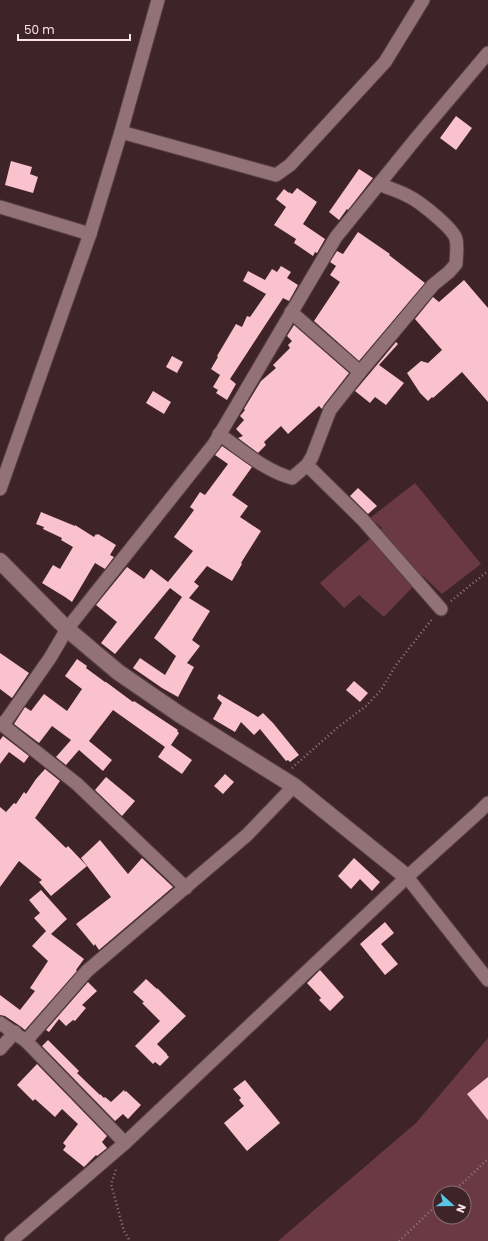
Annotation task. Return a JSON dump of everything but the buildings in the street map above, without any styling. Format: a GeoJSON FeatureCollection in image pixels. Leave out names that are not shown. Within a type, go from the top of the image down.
{"type":"FeatureCollection","features":[{"type":"Feature","properties":{"kind":"street"},"geometry":{"type":"LineString","coordinates":[[0,489],[90,234],[121,132],[158,0]]}},
{"type":"Feature","properties":{"kind":"street"},"geometry":{"type":"LineString","coordinates":[[121,132],[276,175],[290,165],[385,62],[423,0]]}},
{"type":"Feature","properties":{"kind":"street"},"geometry":{"type":"LineString","coordinates":[[186,888],[77,784],[1,724],[50,658],[67,629],[214,444],[336,237],[488,53]]}},
{"type":"Feature","properties":{"kind":"street"},"geometry":{"type":"LineString","coordinates":[[219,434],[264,465],[284,476],[292,478],[307,465],[312,457],[330,410],[433,285],[456,264],[456,238],[450,230],[420,203],[408,196],[379,184]]}},
{"type":"Feature","properties":{"kind":"street"},"geometry":{"type":"LineString","coordinates":[[0,207],[90,234]]}},
{"type":"Feature","properties":{"kind":"street"},"geometry":{"type":"LineString","coordinates":[[291,312],[360,372]]}},
{"type":"Feature","properties":{"kind":"street"},"geometry":{"type":"LineString","coordinates":[[307,465],[363,520],[441,609]]}},
{"type":"Feature","properties":{"kind":"street"},"geometry":{"type":"LineString","coordinates":[[0,561],[67,629],[99,657],[141,688],[294,786],[407,877],[488,980]]}},
{"type":"Feature","properties":{"kind":"street"},"geometry":{"type":"LineString","coordinates":[[26,1041],[87,971],[248,835],[294,786]]}},
{"type":"Feature","properties":{"kind":"street"},"geometry":{"type":"LineString","coordinates":[[11,1241],[125,1143],[407,877],[488,803]]}},
{"type":"Feature","properties":{"kind":"street"},"geometry":{"type":"LineString","coordinates":[[0,1023],[26,1041],[125,1143]]}},
{"type":"Feature","properties":{"kind":"street"},"geometry":{"type":"LineString","coordinates":[[0,1049],[15,1032]]}},
{"type":"Feature","properties":{"kind":"path"},"geometry":{"type":"LineString","coordinates":[[281,777],[337,728],[366,706],[381,690],[396,665],[441,609],[488,571]]}},
{"type":"Feature","properties":{"kind":"path"},"geometry":{"type":"LineString","coordinates":[[125,1143],[111,1184],[124,1231],[130,1241]]}},
{"type":"Feature","properties":{"kind":"path"},"geometry":{"type":"LineString","coordinates":[[460,1185],[488,1159]]}},
{"type":"Feature","properties":{"kind":"path"},"geometry":{"type":"LineString","coordinates":[[399,1241],[432,1210]]}},
{"type":"Feature","properties":{"kind":"shaded area"},"geometry":{"type":"Polygon","coordinates":[[[415,483],[481,564],[442,594],[423,576],[384,617],[359,595],[344,608],[320,583],[382,528],[370,518],[415,483]]]}},
{"type":"Feature","properties":{"kind":"shaded area"},"geometry":{"type":"Polygon","coordinates":[[[488,1038],[488,1241],[278,1241],[416,1123],[488,1038]]]}}]}
